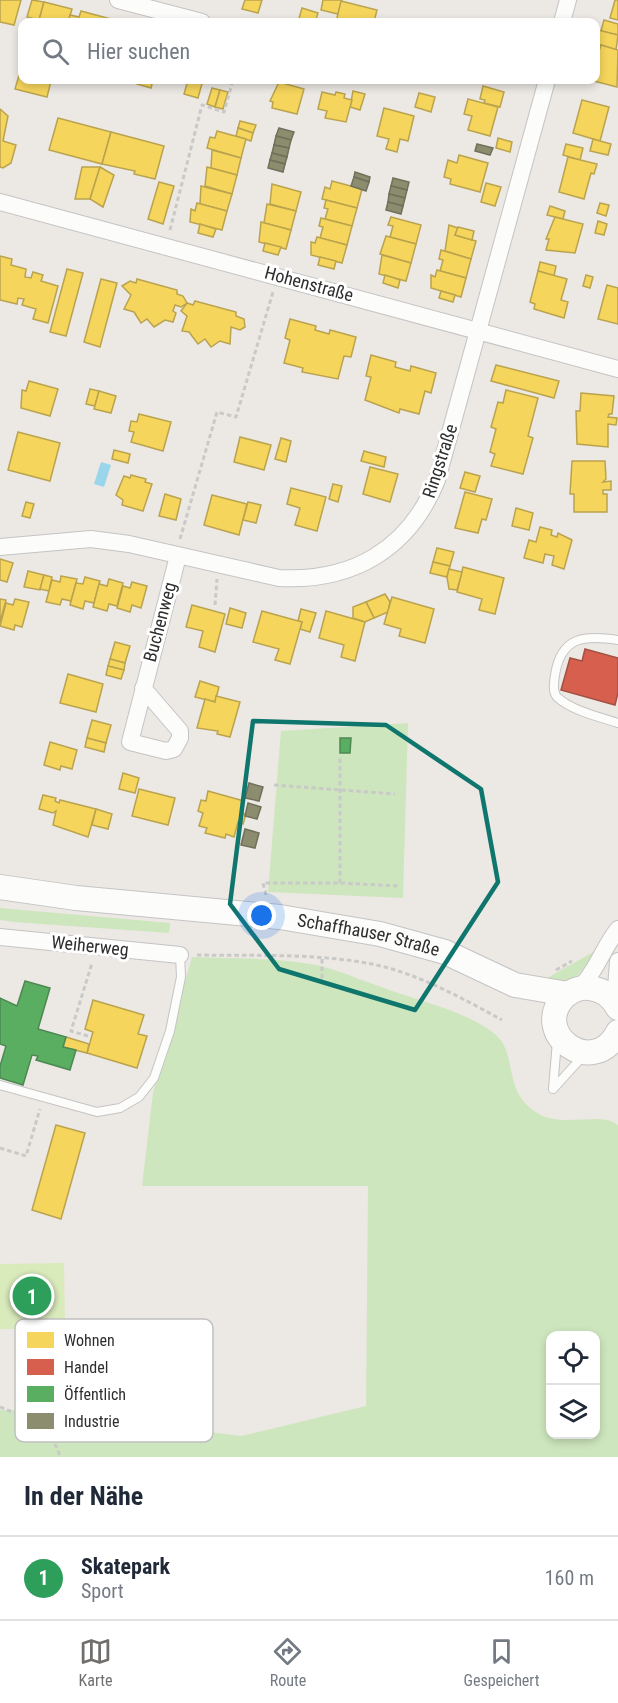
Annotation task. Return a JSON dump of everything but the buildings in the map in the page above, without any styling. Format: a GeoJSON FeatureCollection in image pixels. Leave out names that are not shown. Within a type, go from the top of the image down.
{"type":"FeatureCollection","features":[{"type":"Feature","properties":{"kind":"main road","name":"Schaffhauser Straße"},"geometry":{"type":"LineString","coordinates":[[0,887],[76,898],[280,917],[380,934],[445,952],[515,985],[573,991],[599,990],[616,1005]]}},
{"type":"Feature","properties":{"kind":"main road","name":"Schaffhauser Straße"},"geometry":{"type":"LineString","coordinates":[[515,985],[556,1028],[569,1048],[606,1047]]}},
{"type":"Feature","properties":{"kind":"main road"},"geometry":{"type":"LineString","coordinates":[[556,1028],[559,1003],[573,991]]}},
{"type":"Feature","properties":{"kind":"street"},"geometry":{"type":"LineString","coordinates":[[118,0],[187,18]]}},
{"type":"Feature","properties":{"kind":"street"},"geometry":{"type":"LineString","coordinates":[[563,18],[568,0]]}},
{"type":"Feature","properties":{"kind":"street","name":"Ringstraße"},"geometry":{"type":"LineString","coordinates":[[0,547],[91,539],[129,544],[279,578],[316,578],[348,570],[393,545],[423,511],[438,480],[546,84]]}},
{"type":"Feature","properties":{"kind":"street","name":"Hohenstraße"},"geometry":{"type":"LineString","coordinates":[[0,202],[278,275],[618,369]]}},
{"type":"Feature","properties":{"kind":"street","name":"Buchenweg"},"geometry":{"type":"LineString","coordinates":[[143,688],[178,556]]}},
{"type":"Feature","properties":{"kind":"street"},"geometry":{"type":"LineString","coordinates":[[573,991],[590,977],[606,945],[618,929]]}},
{"type":"Feature","properties":{"kind":"street","name":"Weiherweg"},"geometry":{"type":"LineString","coordinates":[[0,936],[180,955]]}},
{"type":"Feature","properties":{"kind":"street"},"geometry":{"type":"LineString","coordinates":[[616,1005],[618,961]]}},
{"type":"Feature","properties":{"kind":"lane"},"geometry":{"type":"LineString","coordinates":[[618,640],[586,637],[570,644],[561,651],[554,689],[556,696],[568,704],[618,723]]}},
{"type":"Feature","properties":{"kind":"lane"},"geometry":{"type":"LineString","coordinates":[[0,1085],[97,1112],[120,1108],[139,1097],[154,1078],[170,1031],[181,977],[180,955]]}},
{"type":"Feature","properties":{"kind":"lane"},"geometry":{"type":"LineString","coordinates":[[556,1028],[553,1089],[606,1047]]}},
{"type":"Feature","properties":{"kind":"path"},"geometry":{"type":"LineString","coordinates":[[166,246],[202,105],[224,112],[232,84]]}},
{"type":"Feature","properties":{"kind":"path"},"geometry":{"type":"LineString","coordinates":[[178,556],[179,544],[217,411],[236,417],[278,275]]}},
{"type":"Feature","properties":{"kind":"path"},"geometry":{"type":"LineString","coordinates":[[215,604],[218,565]]}},
{"type":"Feature","properties":{"kind":"path"},"geometry":{"type":"LineString","coordinates":[[340,756],[340,883]]}},
{"type":"Feature","properties":{"kind":"path"},"geometry":{"type":"LineString","coordinates":[[274,785],[395,794]]}},
{"type":"Feature","properties":{"kind":"path"},"geometry":{"type":"LineString","coordinates":[[263,883],[399,886]]}},
{"type":"Feature","properties":{"kind":"path"},"geometry":{"type":"LineString","coordinates":[[88,1036],[71,1031],[97,947]]}},
{"type":"Feature","properties":{"kind":"path"},"geometry":{"type":"LineString","coordinates":[[180,955],[322,958],[373,964],[428,982],[502,1020]]}},
{"type":"Feature","properties":{"kind":"path"},"geometry":{"type":"LineString","coordinates":[[322,958],[322,982]]}},
{"type":"Feature","properties":{"kind":"path"},"geometry":{"type":"LineString","coordinates":[[0,1148],[26,1156],[43,1097]]}},
{"type":"Feature","properties":{"kind":"path"},"geometry":{"type":"LineString","coordinates":[[0,1407],[15,1413]]}},
{"type":"Feature","properties":{"kind":"path"},"geometry":{"type":"LineString","coordinates":[[52,1442],[60,1457]]}},
{"type":"Feature","properties":{"kind":"highlighted area"},"geometry":{"type":"Polygon","coordinates":[[[253,721],[386,725],[481,789],[498,882],[415,1010],[279,969],[230,904],[253,721]]]}},
{"type":"Feature","properties":{"kind":"green space"},"geometry":{"type":"Polygon","coordinates":[[[408,723],[403,898],[268,892],[281,731],[408,723]]]}},
{"type":"Feature","properties":{"kind":"green space"},"geometry":{"type":"Polygon","coordinates":[[[0,908],[170,923],[169,933],[0,920],[0,908]]]}},
{"type":"Feature","properties":{"kind":"green space"},"geometry":{"type":"Polygon","coordinates":[[[595,951],[576,976],[564,981],[547,978],[595,951]]]}},
{"type":"Feature","properties":{"kind":"green space"},"geometry":{"type":"Polygon","coordinates":[[[192,957],[281,960],[310,964],[329,968],[444,1008],[473,1020],[497,1036],[507,1054],[520,1096],[539,1114],[560,1120],[602,1119],[618,1125],[618,1457],[0,1457],[0,1410],[15,1410],[15,1442],[213,1442],[213,1432],[241,1436],[366,1406],[368,1186],[142,1186],[153,1093],[192,957]]]}},
{"type":"Feature","properties":{"kind":"green space"},"geometry":{"type":"Polygon","coordinates":[[[64,1263],[65,1319],[15,1319],[15,1329],[0,1329],[0,1264],[64,1263]]]}},
{"type":"Feature","properties":{"kind":"water"},"geometry":{"type":"Polygon","coordinates":[[[101,462],[111,465],[104,487],[94,484],[101,462]]]}},
{"type":"Feature","properties":{"kind":"place","name":"Skatepark"},"geometry":{"type":"Point","coordinates":[32,1296]}}]}
